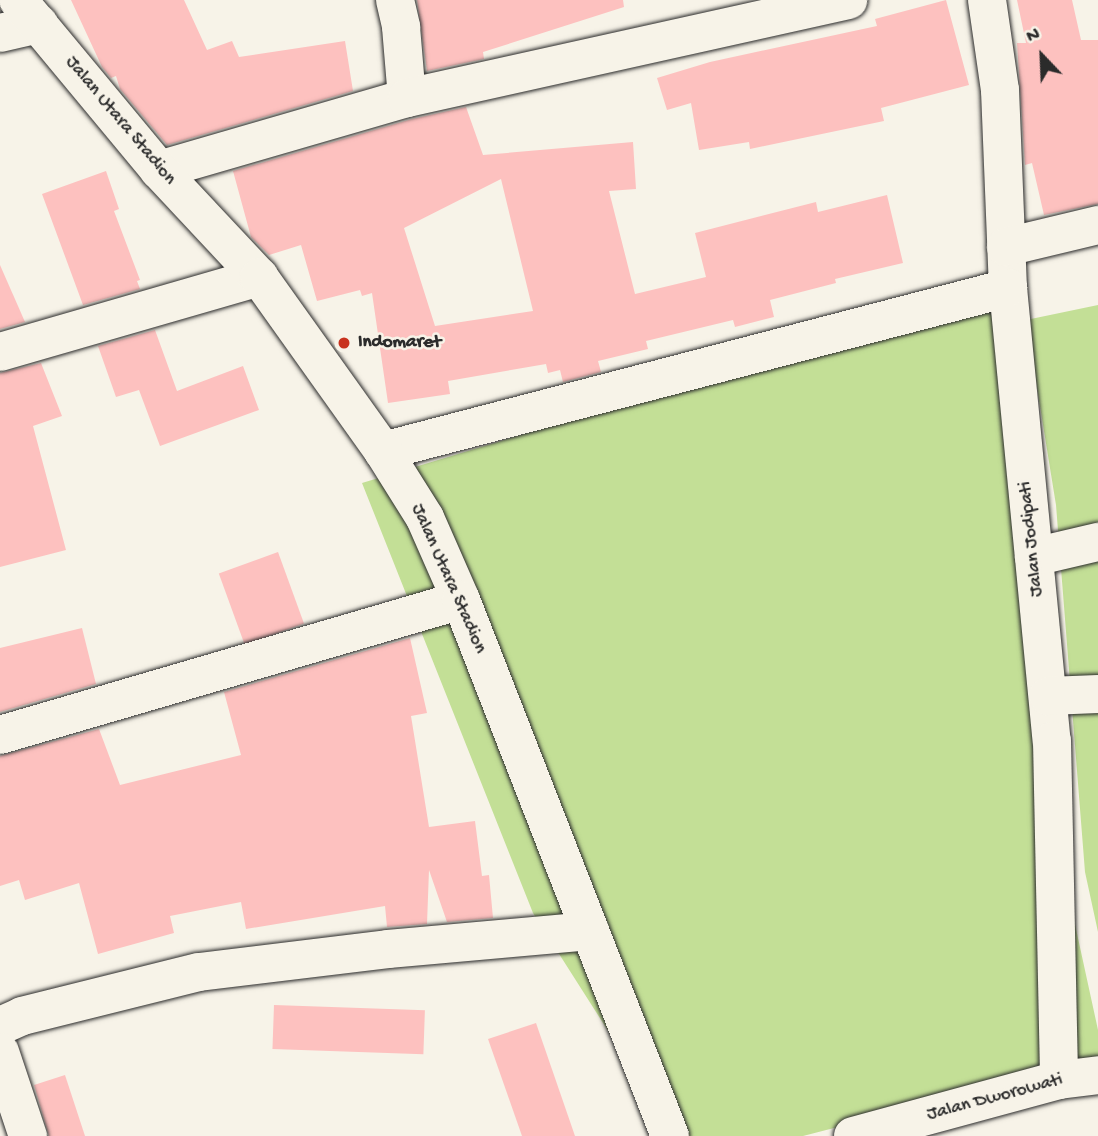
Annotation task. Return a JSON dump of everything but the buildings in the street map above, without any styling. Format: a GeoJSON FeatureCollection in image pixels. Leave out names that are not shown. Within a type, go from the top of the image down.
{"type":"FeatureCollection","features":[{"type":"Feature","properties":{"kind":"street"},"geometry":{"type":"LineString","coordinates":[[395,0],[401,27],[407,98]]}},
{"type":"Feature","properties":{"kind":"street"},"geometry":{"type":"LineString","coordinates":[[159,170],[407,98],[848,0]]}},
{"type":"Feature","properties":{"kind":"street","name":"Jalan Jodipati"},"geometry":{"type":"LineString","coordinates":[[987,0],[1000,90],[1008,288],[1052,741],[1059,1080]]}},
{"type":"Feature","properties":{"kind":"street"},"geometry":{"type":"LineString","coordinates":[[0,33],[28,12]]}},
{"type":"Feature","properties":{"kind":"street","name":"Jalan Utara Stadion"},"geometry":{"type":"LineString","coordinates":[[28,12],[159,170],[259,277],[383,451],[425,518],[461,600],[670,1136]]}},
{"type":"Feature","properties":{"kind":"street"},"geometry":{"type":"LineString","coordinates":[[1006,247],[1098,225]]}},
{"type":"Feature","properties":{"kind":"street"},"geometry":{"type":"LineString","coordinates":[[0,352],[259,277]]}},
{"type":"Feature","properties":{"kind":"street"},"geometry":{"type":"LineString","coordinates":[[383,451],[1008,288]]}},
{"type":"Feature","properties":{"kind":"street"},"geometry":{"type":"LineString","coordinates":[[1034,557],[1098,542]]}},
{"type":"Feature","properties":{"kind":"street"},"geometry":{"type":"LineString","coordinates":[[0,735],[461,600]]}},
{"type":"Feature","properties":{"kind":"street"},"geometry":{"type":"LineString","coordinates":[[1048,696],[1098,694]]}},
{"type":"Feature","properties":{"kind":"street"},"geometry":{"type":"LineString","coordinates":[[0,1026],[22,1016],[199,972],[388,949],[590,931]]}},
{"type":"Feature","properties":{"kind":"street"},"geometry":{"type":"LineString","coordinates":[[0,1052],[28,1136]]}},
{"type":"Feature","properties":{"kind":"street","name":"Jalan Dworowati"},"geometry":{"type":"LineString","coordinates":[[853,1136],[1059,1080],[1098,1075]]}},
{"type":"Feature","properties":{"kind":"green space"},"geometry":{"type":"Polygon","coordinates":[[[1009,287],[1036,745],[1098,1030],[1098,1060],[803,1136],[675,1136],[533,913],[362,483],[1009,287]]]}},
{"type":"Feature","properties":{"kind":"green space"},"geometry":{"type":"Polygon","coordinates":[[[1098,305],[1098,932],[1085,872],[1056,505],[1026,320],[1098,305]]]}},
{"type":"Feature","properties":{"kind":"place","name":"Indomaret"},"geometry":{"type":"Point","coordinates":[344,343]}}]}
